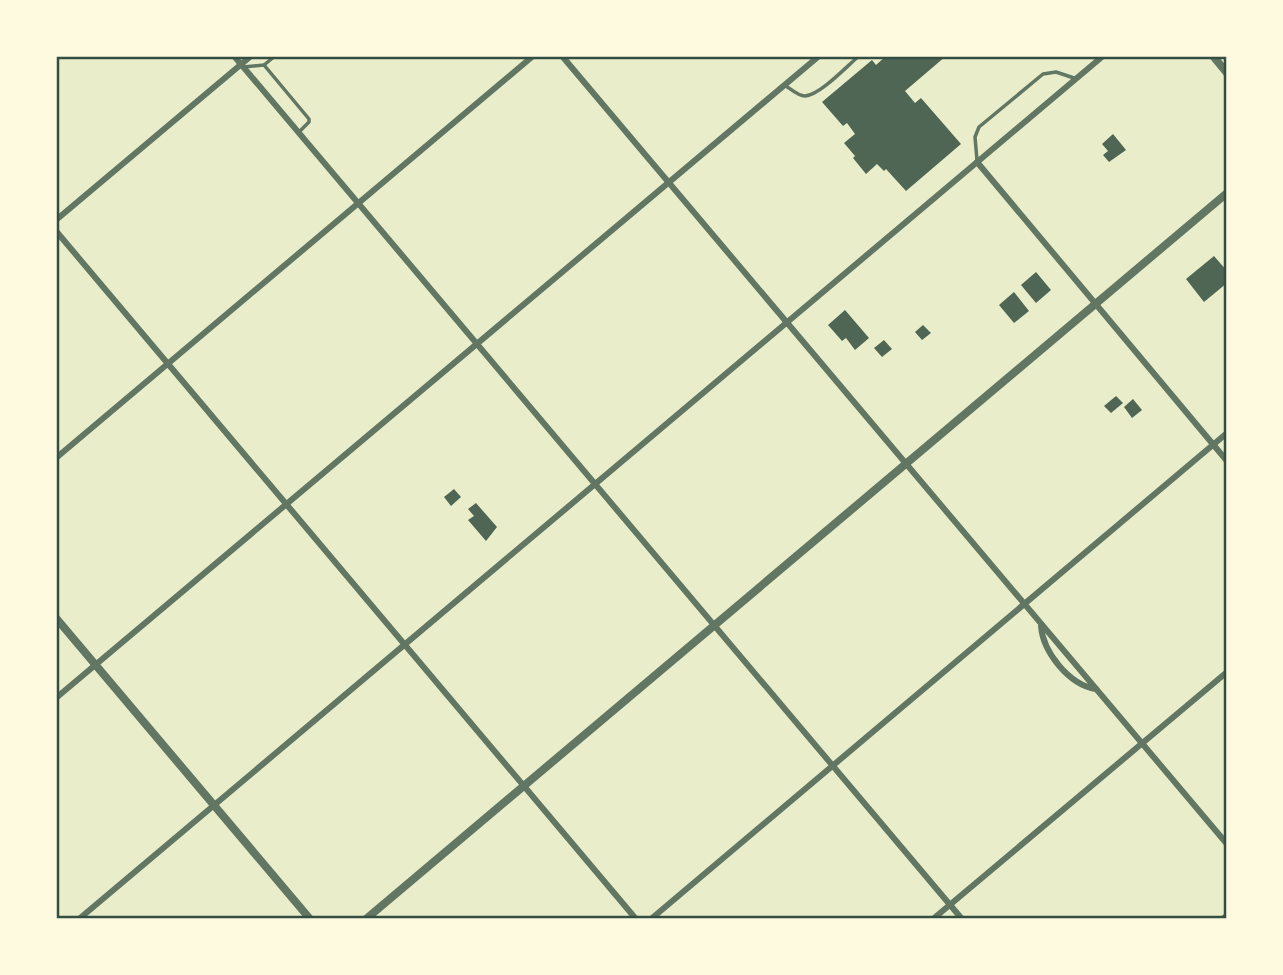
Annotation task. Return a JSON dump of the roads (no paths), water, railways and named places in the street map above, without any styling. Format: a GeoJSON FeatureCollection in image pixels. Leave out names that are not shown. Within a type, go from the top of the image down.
{"type":"FeatureCollection","features":[{"type":"Feature","properties":{"kind":"street"},"geometry":{"type":"LineString","coordinates":[[234,56],[962,919]]}},
{"type":"Feature","properties":{"kind":"street"},"geometry":{"type":"LineString","coordinates":[[56,220],[251,56]]}},
{"type":"Feature","properties":{"kind":"street"},"geometry":{"type":"LineString","coordinates":[[56,458],[533,56]]}},
{"type":"Feature","properties":{"kind":"street"},"geometry":{"type":"LineString","coordinates":[[562,56],[1227,844]]}},
{"type":"Feature","properties":{"kind":"street"},"geometry":{"type":"LineString","coordinates":[[56,698],[819,56]]}},
{"type":"Feature","properties":{"kind":"street"},"geometry":{"type":"LineString","coordinates":[[79,919],[1103,56]]}},
{"type":"Feature","properties":{"kind":"street"},"geometry":{"type":"LineString","coordinates":[[1213,56],[1227,73]]}},
{"type":"Feature","properties":{"kind":"street"},"geometry":{"type":"LineString","coordinates":[[977,162],[1227,461]]}},
{"type":"Feature","properties":{"kind":"street"},"geometry":{"type":"LineString","coordinates":[[366,919],[1227,193]]}},
{"type":"Feature","properties":{"kind":"street"},"geometry":{"type":"LineString","coordinates":[[56,231],[636,919]]}},
{"type":"Feature","properties":{"kind":"street"},"geometry":{"type":"LineString","coordinates":[[651,919],[1227,433]]}},
{"type":"Feature","properties":{"kind":"street"},"geometry":{"type":"LineString","coordinates":[[56,618],[310,919]]}},
{"type":"Feature","properties":{"kind":"street"},"geometry":{"type":"LineString","coordinates":[[1041,624],[1044,639],[1056,661],[1081,684],[1096,689]]}},
{"type":"Feature","properties":{"kind":"street"},"geometry":{"type":"LineString","coordinates":[[933,919],[1227,672]]}},
{"type":"Feature","properties":{"kind":"street"},"geometry":{"type":"LineString","coordinates":[[1223,919],[1227,915]]}},
{"type":"Feature","properties":{"kind":"lane"},"geometry":{"type":"LineString","coordinates":[[242,66],[264,65],[275,56]]}},
{"type":"Feature","properties":{"kind":"lane"},"geometry":{"type":"LineString","coordinates":[[784,85],[798,95],[807,96],[817,91],[859,56]]}},
{"type":"Feature","properties":{"kind":"lane"},"geometry":{"type":"LineString","coordinates":[[264,65],[309,119],[299,132]]}},
{"type":"Feature","properties":{"kind":"lane"},"geometry":{"type":"LineString","coordinates":[[977,162],[975,137],[979,127],[1043,74],[1056,72],[1076,79]]}}]}
